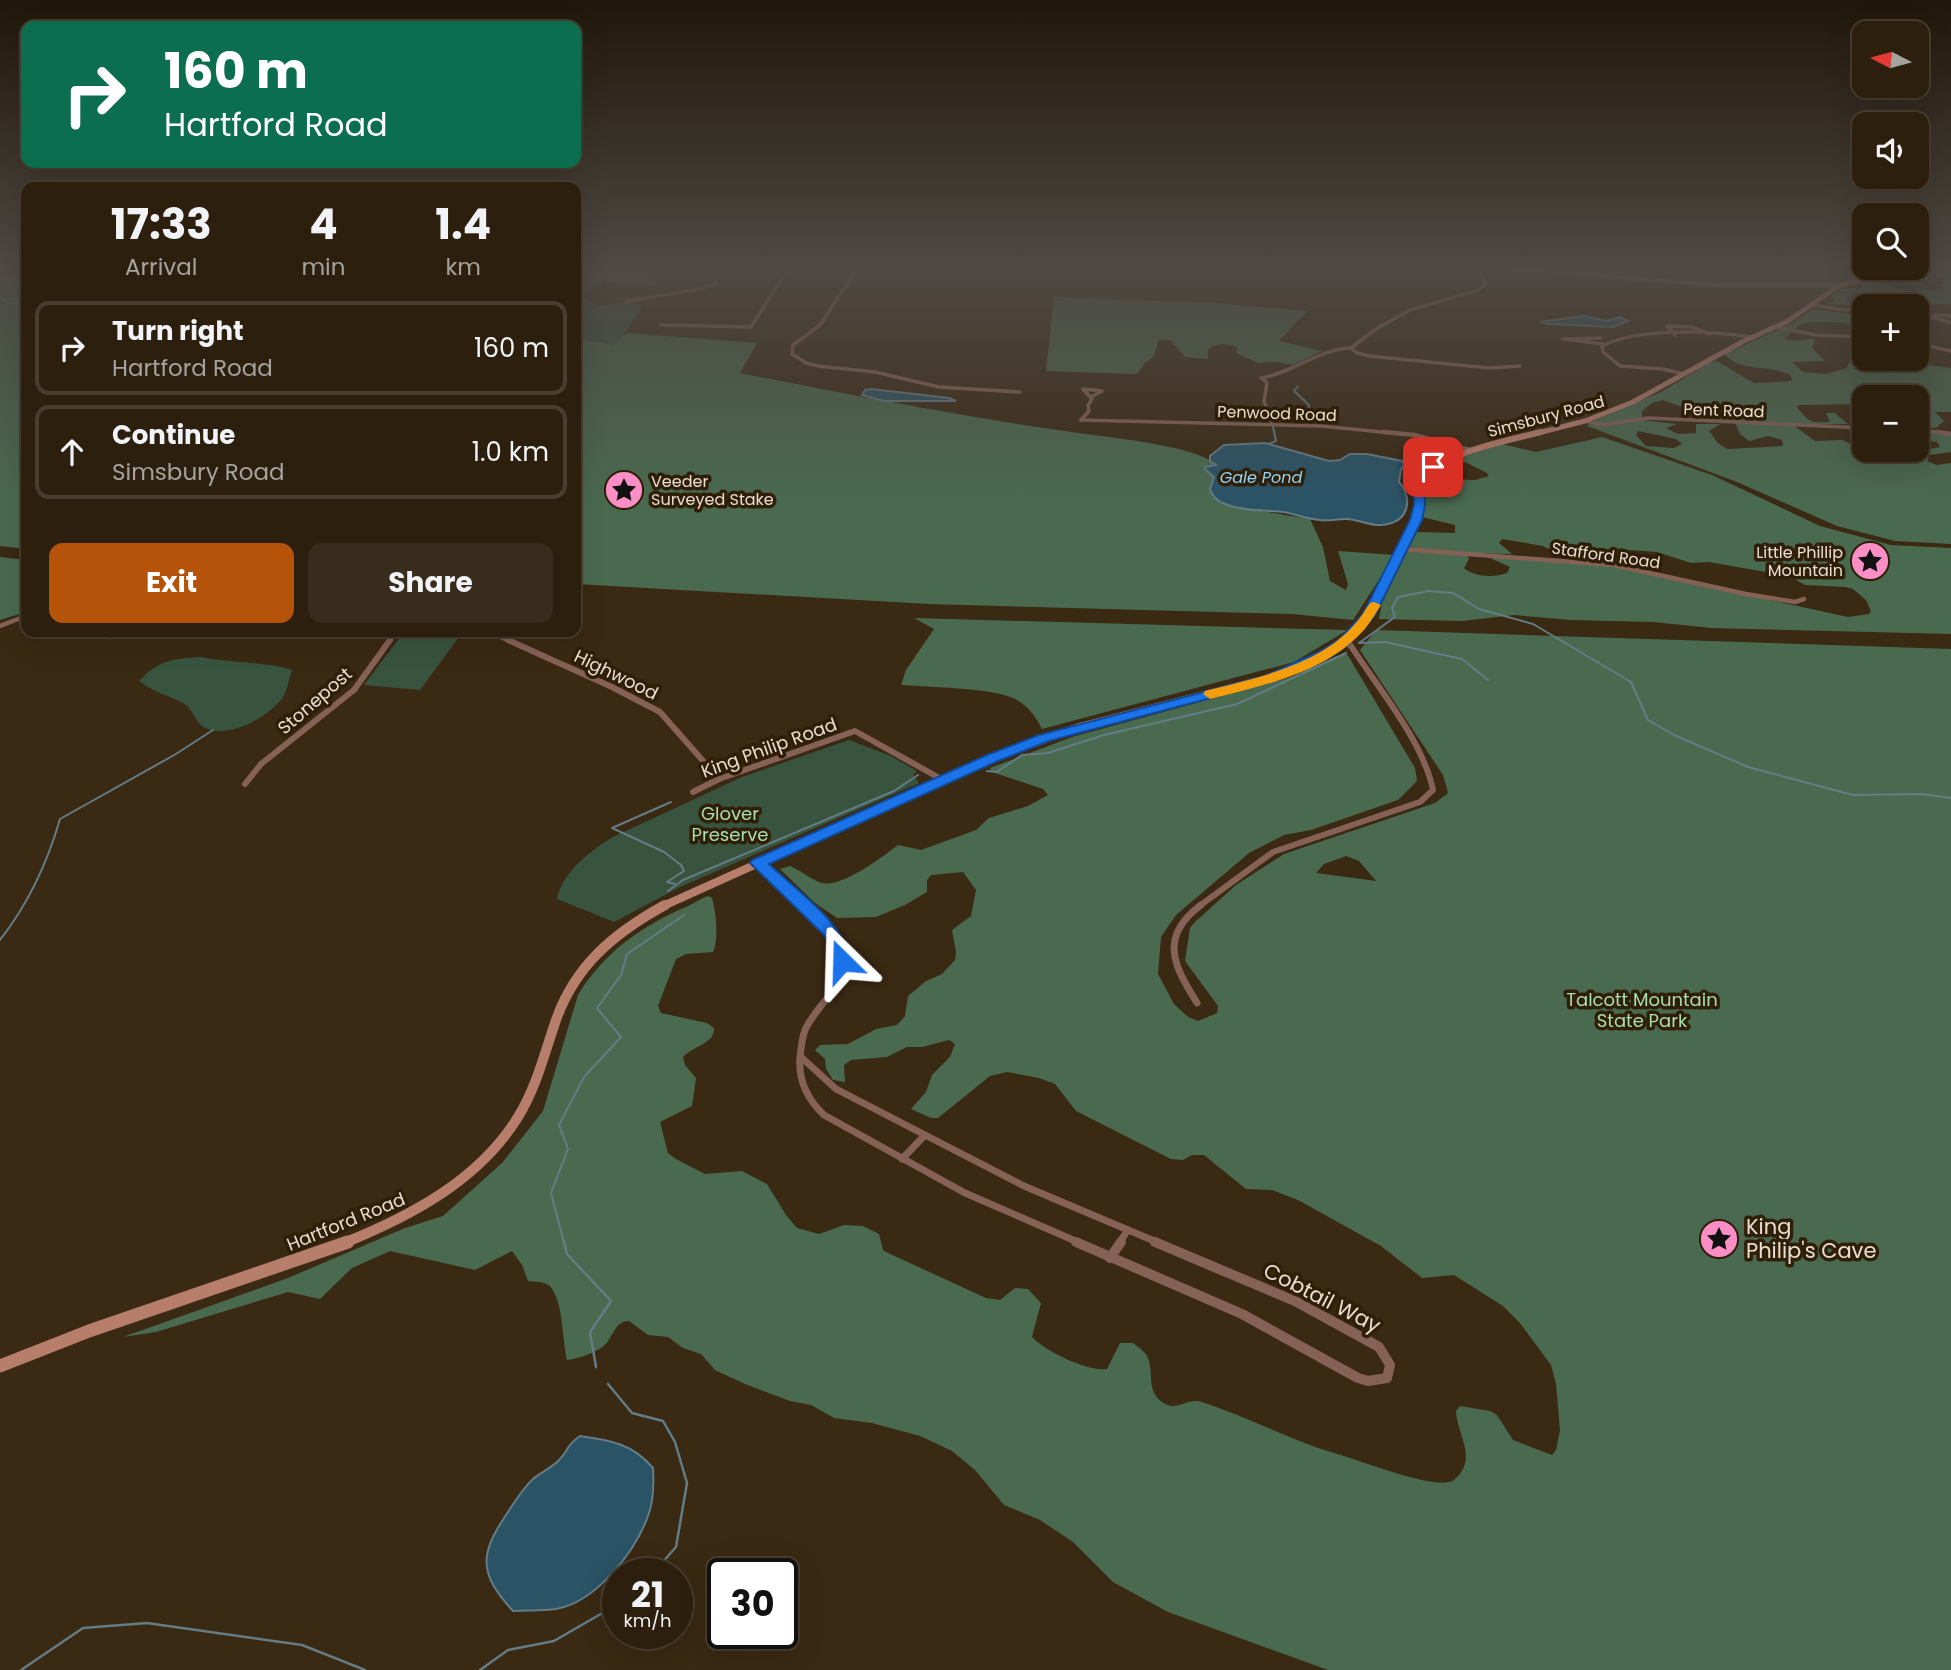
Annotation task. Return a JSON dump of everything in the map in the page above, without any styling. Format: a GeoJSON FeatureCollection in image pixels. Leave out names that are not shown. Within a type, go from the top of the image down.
{"type":"FeatureCollection","features":[{"type":"Feature","properties":{"kind":"main road","name":"Simsbury Road"},"geometry":{"type":"LineString","coordinates":[[1412,529],[1419,512],[1418,486],[1421,475],[1433,467],[1470,450],[1585,421],[1633,402],[1734,347]]}},
{"type":"Feature","properties":{"kind":"main road","name":"Hartford Road"},"geometry":{"type":"LineString","coordinates":[[0,1366],[103,1325],[360,1238],[397,1222],[428,1204],[483,1161],[512,1126],[535,1085],[567,991],[582,969],[605,944],[624,929],[665,905],[992,758],[1079,727],[1270,678],[1314,660],[1344,641],[1369,615],[1412,529]]}},
{"type":"Feature","properties":{"kind":"street"},"geometry":{"type":"LineString","coordinates":[[793,347],[793,354],[800,360],[818,366],[875,372],[956,390],[1020,392]]}},
{"type":"Feature","properties":{"kind":"street"},"geometry":{"type":"LineString","coordinates":[[1272,423],[1264,401],[1267,383],[1261,379],[1283,375],[1340,347],[1351,348],[1357,353],[1369,356],[1489,369],[1520,366]]}},
{"type":"Feature","properties":{"kind":"street"},"geometry":{"type":"LineString","coordinates":[[1603,347],[1603,352],[1618,365],[1663,369],[1684,374]]}},
{"type":"Feature","properties":{"kind":"street"},"geometry":{"type":"LineString","coordinates":[[1931,347],[1951,351]]}},
{"type":"Feature","properties":{"kind":"street","name":"Penwood Road"},"geometry":{"type":"LineString","coordinates":[[1091,397],[1089,411],[1081,420],[1272,423],[1415,435],[1470,450]]}},
{"type":"Feature","properties":{"kind":"street","name":"Pent Road"},"geometry":{"type":"LineString","coordinates":[[1585,421],[1603,425],[1648,418],[1852,427]]}},
{"type":"Feature","properties":{"kind":"street"},"geometry":{"type":"LineString","coordinates":[[1929,431],[1951,434]]}},
{"type":"Feature","properties":{"kind":"street","name":"Stafford Road"},"geometry":{"type":"LineString","coordinates":[[1401,549],[1613,565],[1746,594],[1795,602],[1804,599]]}},
{"type":"Feature","properties":{"kind":"street"},"geometry":{"type":"LineString","coordinates":[[0,626],[21,618]]}},
{"type":"Feature","properties":{"kind":"street","name":"Stonepost"},"geometry":{"type":"LineString","coordinates":[[245,784],[261,764],[354,690],[392,637]]}},
{"type":"Feature","properties":{"kind":"street","name":"Highwood"},"geometry":{"type":"LineString","coordinates":[[500,637],[612,687],[660,712],[719,779]]}},
{"type":"Feature","properties":{"kind":"street"},"geometry":{"type":"LineString","coordinates":[[1197,1003],[1177,971],[1171,952],[1178,929],[1194,910],[1273,852],[1420,802],[1433,790],[1432,776],[1351,646],[1344,641]]}},
{"type":"Feature","properties":{"kind":"street","name":"King Philip Road"},"geometry":{"type":"LineString","coordinates":[[693,792],[719,779],[855,732],[943,780]]}},
{"type":"Feature","properties":{"kind":"street","name":"Cobtail Way"},"geometry":{"type":"LineString","coordinates":[[758,863],[828,929],[842,953],[838,982],[808,1025],[802,1039],[798,1070],[801,1083],[816,1108],[837,1124],[1003,1211],[1244,1316],[1358,1378],[1367,1381],[1387,1378],[1390,1365],[1385,1352],[1363,1337],[1278,1292],[1024,1186],[836,1089],[801,1058]]}},
{"type":"Feature","properties":{"kind":"street"},"geometry":{"type":"LineString","coordinates":[[902,1159],[925,1135]]}},
{"type":"Feature","properties":{"kind":"street"},"geometry":{"type":"LineString","coordinates":[[1110,1258],[1128,1230]]}},
{"type":"Feature","properties":{"kind":"green space"},"geometry":{"type":"Polygon","coordinates":[[[0,347],[21,347],[21,548],[0,546],[0,347]]]}},
{"type":"Feature","properties":{"kind":"green space"},"geometry":{"type":"Polygon","coordinates":[[[581,347],[755,347],[740,373],[975,417],[1156,444],[1185,451],[1199,455],[1217,466],[1211,466],[1219,501],[1248,509],[1310,519],[1323,547],[1330,581],[1346,590],[1348,584],[1338,551],[1395,555],[1353,620],[1292,614],[929,604],[581,584],[581,347]]]}},
{"type":"Feature","properties":{"kind":"green space"},"geometry":{"type":"Polygon","coordinates":[[[1049,347],[1157,347],[1153,357],[1137,374],[1046,371],[1049,347]]]}},
{"type":"Feature","properties":{"kind":"green space"},"geometry":{"type":"Polygon","coordinates":[[[1176,347],[1211,347],[1208,350],[1208,359],[1185,357],[1176,347]]]}},
{"type":"Feature","properties":{"kind":"green space"},"geometry":{"type":"Polygon","coordinates":[[[1237,347],[1305,347],[1322,351],[1293,365],[1258,363],[1236,353],[1237,347]]]}},
{"type":"Feature","properties":{"kind":"green space"},"geometry":{"type":"Polygon","coordinates":[[[1740,347],[1812,347],[1825,361],[1792,362],[1803,372],[1826,374],[1847,368],[1852,354],[1852,371],[1929,371],[1929,365],[1951,368],[1951,412],[1935,412],[1944,421],[1936,428],[1929,428],[1929,385],[1852,385],[1852,404],[1797,407],[1810,420],[1830,422],[1826,413],[1835,413],[1848,424],[1793,425],[1815,441],[1842,440],[1852,445],[1852,462],[1929,462],[1937,465],[1951,463],[1951,544],[1895,541],[1837,526],[1737,482],[1587,426],[1595,420],[1661,392],[1709,363],[1717,361],[1754,383],[1792,381],[1791,376],[1783,372],[1731,360],[1724,354],[1740,347]],[[1663,400],[1652,403],[1642,411],[1642,420],[1677,424],[1666,428],[1678,434],[1696,433],[1696,424],[1720,424],[1709,431],[1718,443],[1727,449],[1783,446],[1782,440],[1768,436],[1749,441],[1740,434],[1735,422],[1692,419],[1737,414],[1735,411],[1693,411],[1663,400]],[[1638,431],[1636,435],[1646,446],[1674,448],[1682,444],[1676,439],[1638,431]]]}},
{"type":"Feature","properties":{"kind":"green space"},"geometry":{"type":"Polygon","coordinates":[[[1929,432],[1951,435],[1951,452],[1929,455],[1929,449],[1940,447],[1937,442],[1929,441],[1929,432]]]}},
{"type":"Feature","properties":{"kind":"green space"},"geometry":{"type":"Polygon","coordinates":[[[1602,437],[1712,475],[1820,526],[1891,545],[1951,548],[1951,634],[1712,628],[1653,622],[1571,620],[1514,615],[1463,621],[1379,619],[1382,603],[1417,532],[1455,533],[1455,525],[1422,517],[1423,478],[1453,460],[1502,444],[1536,452],[1602,437]],[[1465,462],[1446,471],[1441,479],[1475,480],[1489,476],[1465,462]],[[1502,539],[1499,543],[1512,554],[1466,553],[1469,559],[1464,568],[1479,575],[1496,576],[1507,573],[1510,567],[1488,557],[1571,560],[1543,546],[1502,539]],[[1630,550],[1622,568],[1848,617],[1869,614],[1871,611],[1866,600],[1853,589],[1805,585],[1789,576],[1709,562],[1691,563],[1657,552],[1630,550]]]}},
{"type":"Feature","properties":{"kind":"green space"},"geometry":{"type":"Polygon","coordinates":[[[0,557],[21,559],[21,614],[0,620],[0,557]]]}},
{"type":"Feature","properties":{"kind":"green space"},"geometry":{"type":"Polygon","coordinates":[[[914,618],[1346,631],[1294,662],[1042,729],[1029,709],[1008,696],[944,687],[901,685],[906,670],[934,629],[914,618]]]}},
{"type":"Feature","properties":{"kind":"green space","name":"Talcott Mountain State Park"},"geometry":{"type":"Polygon","coordinates":[[[1376,630],[1951,649],[1951,1670],[1328,1670],[1168,1612],[1113,1582],[1073,1542],[1040,1520],[1004,1505],[975,1470],[952,1451],[920,1436],[872,1423],[834,1418],[811,1405],[790,1401],[745,1384],[715,1370],[701,1354],[683,1348],[668,1337],[648,1335],[629,1321],[620,1324],[601,1348],[567,1360],[555,1293],[548,1284],[528,1281],[522,1265],[512,1251],[475,1270],[390,1251],[352,1268],[320,1299],[288,1292],[156,1332],[123,1337],[288,1278],[405,1228],[443,1216],[502,1163],[543,1111],[578,995],[588,980],[612,953],[640,931],[708,896],[712,898],[716,918],[713,952],[686,954],[676,959],[658,1006],[661,1013],[707,1023],[714,1028],[711,1038],[683,1057],[685,1065],[696,1078],[692,1106],[660,1122],[668,1153],[676,1159],[705,1174],[742,1171],[767,1184],[797,1228],[819,1234],[844,1225],[863,1226],[879,1234],[883,1250],[888,1253],[986,1298],[1000,1300],[1015,1288],[1028,1289],[1041,1303],[1032,1337],[1038,1343],[1067,1359],[1089,1367],[1107,1369],[1120,1343],[1133,1343],[1147,1356],[1154,1392],[1167,1405],[1202,1402],[1323,1450],[1433,1482],[1446,1483],[1454,1480],[1465,1464],[1465,1447],[1456,1411],[1460,1406],[1490,1411],[1497,1415],[1513,1440],[1552,1455],[1556,1450],[1560,1430],[1556,1384],[1551,1365],[1520,1323],[1503,1306],[1454,1275],[1422,1278],[1381,1246],[1298,1200],[1272,1190],[1246,1189],[1204,1155],[1192,1155],[1183,1160],[1171,1159],[1076,1111],[1055,1084],[1039,1078],[1007,1072],[990,1076],[938,1118],[931,1118],[911,1109],[926,1092],[932,1075],[950,1057],[955,1044],[949,1040],[922,1047],[907,1047],[887,1057],[851,1060],[844,1065],[845,1082],[833,1080],[826,1069],[825,1059],[815,1050],[820,1045],[848,1044],[876,1029],[897,1025],[905,1016],[908,996],[926,981],[942,974],[955,960],[952,930],[971,916],[976,890],[963,872],[931,875],[927,880],[927,892],[905,905],[876,917],[837,918],[815,903],[780,869],[790,866],[819,882],[838,882],[872,864],[898,845],[921,850],[976,830],[989,818],[1028,806],[1048,795],[1043,789],[992,772],[990,768],[1072,737],[1288,678],[1347,654],[1415,768],[1417,781],[1398,800],[1311,830],[1284,835],[1249,853],[1176,915],[1161,937],[1158,974],[1174,1004],[1188,1017],[1198,1021],[1217,1013],[1218,1006],[1185,961],[1190,928],[1195,922],[1236,885],[1284,854],[1435,803],[1448,793],[1443,775],[1360,650],[1376,630]],[[1346,856],[1324,864],[1316,873],[1376,881],[1359,861],[1346,856]]]}},
{"type":"Feature","properties":{"kind":"green space"},"geometry":{"type":"Polygon","coordinates":[[[400,637],[459,637],[420,690],[364,685],[400,637]]]}},
{"type":"Feature","properties":{"kind":"green space"},"geometry":{"type":"Polygon","coordinates":[[[201,657],[292,670],[283,697],[274,707],[248,724],[218,731],[204,727],[183,703],[139,681],[160,664],[182,658],[201,657]]]}},
{"type":"Feature","properties":{"kind":"green space","name":"Glover Preserve"},"geometry":{"type":"Polygon","coordinates":[[[849,740],[891,756],[917,771],[913,775],[919,783],[680,887],[614,922],[557,899],[565,880],[579,862],[615,836],[742,777],[849,740]]]}},
{"type":"Feature","properties":{"kind":"water"},"geometry":{"type":"Polygon","coordinates":[[[865,390],[956,401],[884,401],[862,395],[865,390]]]}},
{"type":"Feature","properties":{"kind":"water","name":"Gale Pond"},"geometry":{"type":"Polygon","coordinates":[[[1265,443],[1329,461],[1340,460],[1350,454],[1367,454],[1402,461],[1406,464],[1401,469],[1399,482],[1406,494],[1405,512],[1395,521],[1377,525],[1351,519],[1320,520],[1283,512],[1246,509],[1217,500],[1210,489],[1214,477],[1205,469],[1216,465],[1210,461],[1210,456],[1224,445],[1265,443]]]}},
{"type":"Feature","properties":{"kind":"water"},"geometry":{"type":"Polygon","coordinates":[[[580,1436],[601,1439],[629,1448],[645,1460],[653,1468],[653,1492],[648,1516],[625,1558],[602,1558],[602,1583],[585,1597],[556,1609],[513,1611],[489,1575],[487,1553],[497,1529],[525,1487],[556,1463],[580,1436]]]}},
{"type":"Feature","properties":{"kind":"waterway"},"geometry":{"type":"LineString","coordinates":[[1298,386],[1294,391],[1309,405],[1308,423]]}},
{"type":"Feature","properties":{"kind":"waterway"},"geometry":{"type":"LineString","coordinates":[[1268,444],[1276,441],[1273,427]]}},
{"type":"Feature","properties":{"kind":"waterway"},"geometry":{"type":"LineString","coordinates":[[1488,680],[1462,659],[1385,642],[1359,643],[1395,617],[1392,608],[1398,597],[1429,591],[1453,593],[1479,609],[1533,624],[1631,682],[1648,720],[1674,735],[1748,767],[1853,795],[1922,794],[1951,798]]}},
{"type":"Feature","properties":{"kind":"waterway"},"geometry":{"type":"LineString","coordinates":[[987,771],[997,772],[1022,755],[1048,753],[1104,735],[1237,704],[1346,653]]}},
{"type":"Feature","properties":{"kind":"waterway"},"geometry":{"type":"LineString","coordinates":[[0,940],[20,912],[36,882],[60,819],[176,754],[213,730]]}},
{"type":"Feature","properties":{"kind":"waterway"},"geometry":{"type":"LineString","coordinates":[[668,891],[683,880],[894,791],[918,775]]}},
{"type":"Feature","properties":{"kind":"waterway"},"geometry":{"type":"LineString","coordinates":[[671,802],[612,828],[664,852],[681,865],[684,871],[667,882],[675,884]]}},
{"type":"Feature","properties":{"kind":"waterway"},"geometry":{"type":"LineString","coordinates":[[564,1243],[551,1193],[568,1149],[559,1125],[584,1077],[621,1037],[597,1008],[621,975],[627,954],[684,915]]}},
{"type":"Feature","properties":{"kind":"waterway"},"geometry":{"type":"LineString","coordinates":[[564,1242],[567,1254],[611,1301],[590,1332],[596,1367]]}},
{"type":"Feature","properties":{"kind":"waterway"},"geometry":{"type":"LineString","coordinates":[[608,1384],[632,1413],[663,1421],[675,1442],[687,1483],[676,1547],[666,1558]]}},
{"type":"Feature","properties":{"kind":"waterway"},"geometry":{"type":"LineString","coordinates":[[480,1670],[508,1650],[554,1641],[602,1613]]}},
{"type":"Feature","properties":{"kind":"waterway"},"geometry":{"type":"LineString","coordinates":[[21,1670],[83,1628],[147,1623],[302,1645],[365,1670]]}},
{"type":"Feature","properties":{"kind":"slow traffic"},"geometry":{"type":"LineString","coordinates":[[1210,694],[1287,673],[1314,660],[1359,628],[1374,605]]}},
{"type":"Feature","properties":{"kind":"place","name":"Veeder Surveyed Stake"},"geometry":{"type":"Point","coordinates":[624,490]}},
{"type":"Feature","properties":{"kind":"place","name":"Little Phillip Mountain"},"geometry":{"type":"Point","coordinates":[1870,561]}},
{"type":"Feature","properties":{"kind":"place","name":"King Philip's Cave"},"geometry":{"type":"Point","coordinates":[1719,1239]}},
{"type":"Feature","properties":{"kind":"route"},"geometry":{"type":"LineString","coordinates":[[842,961],[838,942],[828,929],[758,863],[992,758],[1044,738],[1241,687],[1302,666],[1325,654],[1359,628],[1369,615],[1416,520],[1420,505],[1418,480],[1433,467]]}}]}
